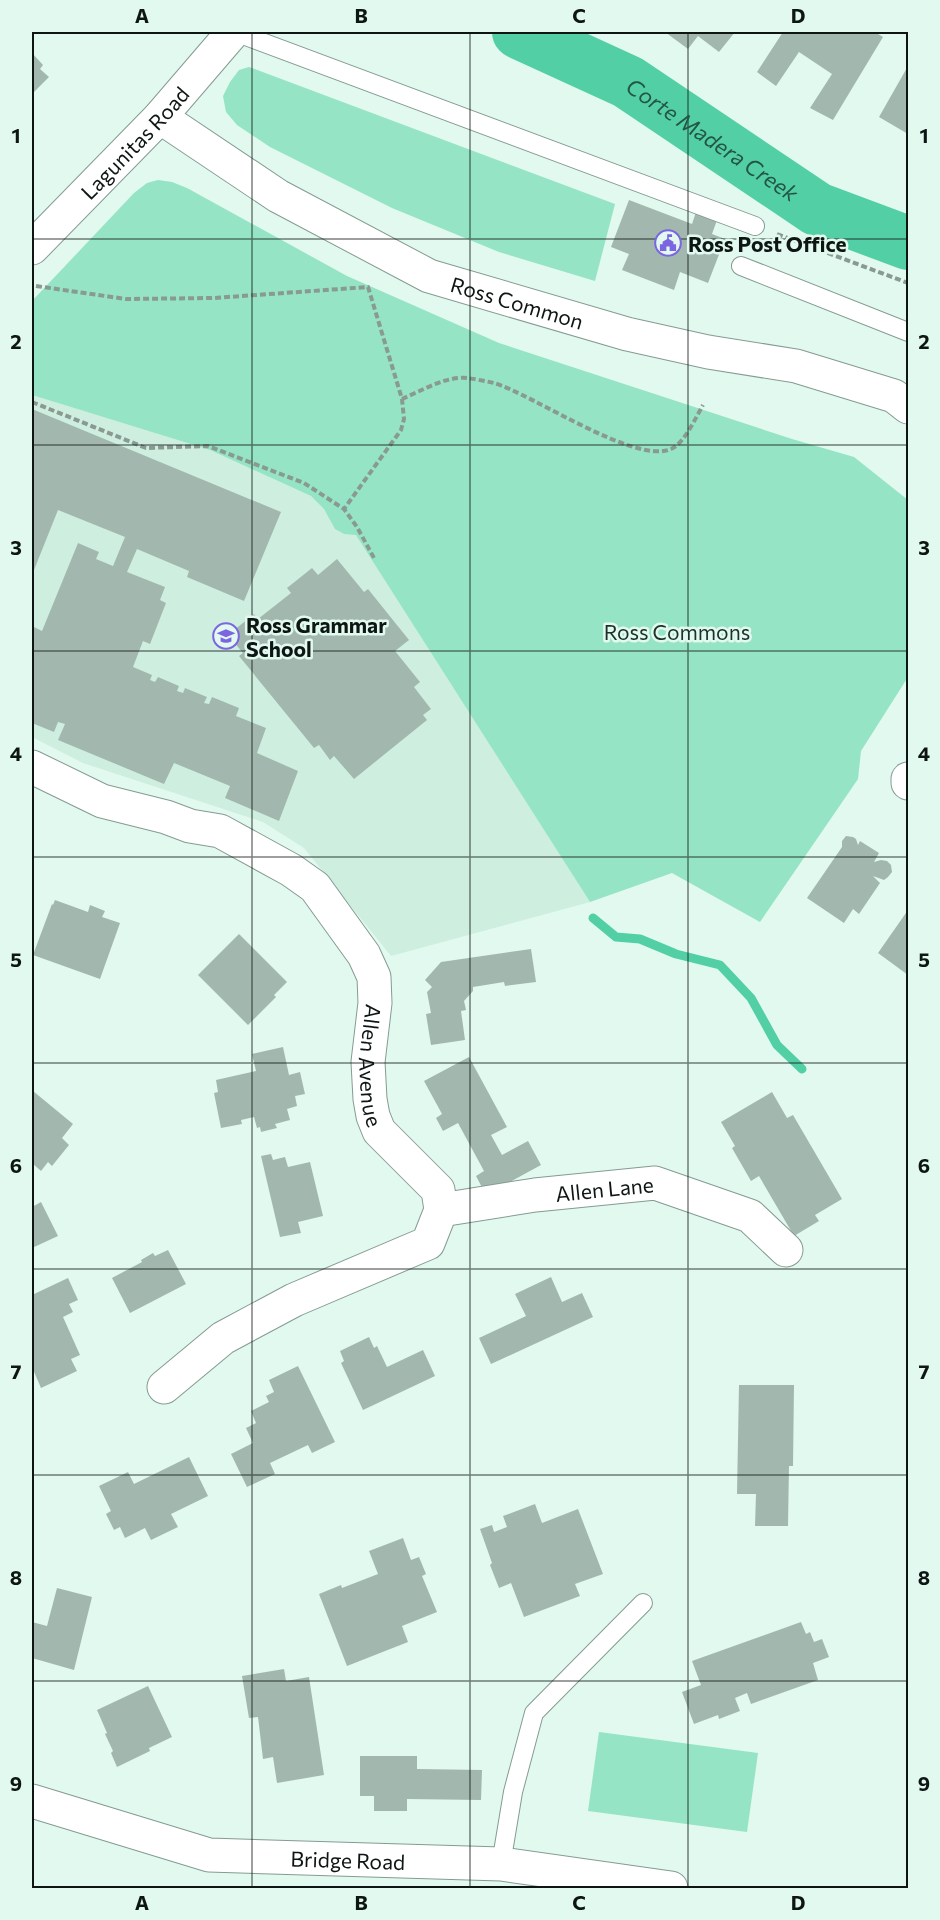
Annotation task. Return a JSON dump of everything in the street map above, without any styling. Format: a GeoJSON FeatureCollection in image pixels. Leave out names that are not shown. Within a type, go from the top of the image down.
{"type":"FeatureCollection","features":[{"type":"Feature","properties":{"kind":"street","name":"Lagunitas Road"},"geometry":{"type":"LineString","coordinates":[[32,248],[160,117],[234,32]]}},
{"type":"Feature","properties":{"kind":"street","name":"Ross Common"},"geometry":{"type":"LineString","coordinates":[[160,117],[278,196],[429,276],[627,334],[708,352],[796,366],[894,396],[909,407]]}},
{"type":"Feature","properties":{"kind":"street","name":"Allen Avenue"},"geometry":{"type":"LineString","coordinates":[[32,767],[102,801],[166,817],[190,826],[220,831],[291,870],[315,887],[364,955],[374,977],[375,1004],[368,1062],[370,1099],[376,1124],[379,1131],[438,1190],[441,1210]]}},
{"type":"Feature","properties":{"kind":"street","name":"Allen Lane"},"geometry":{"type":"LineString","coordinates":[[441,1210],[535,1195],[655,1183],[750,1216],[786,1250]]}},
{"type":"Feature","properties":{"kind":"street"},"geometry":{"type":"LineString","coordinates":[[164,1387],[223,1338],[294,1300],[428,1243],[441,1210]]}},
{"type":"Feature","properties":{"kind":"street","name":"Bridge Road"},"geometry":{"type":"LineString","coordinates":[[32,1801],[209,1855],[514,1872],[671,1888]]}},
{"type":"Feature","properties":{"kind":"lane"},"geometry":{"type":"LineString","coordinates":[[234,32],[755,226]]}},
{"type":"Feature","properties":{"kind":"lane"},"geometry":{"type":"LineString","coordinates":[[741,266],[909,332]]}},
{"type":"Feature","properties":{"kind":"lane"},"geometry":{"type":"LineString","coordinates":[[514,1872],[513,1792],[534,1713],[643,1603]]}},
{"type":"Feature","properties":{"kind":"path"},"geometry":{"type":"LineString","coordinates":[[755,226],[909,283]]}},
{"type":"Feature","properties":{"kind":"path"},"geometry":{"type":"LineString","coordinates":[[36,286],[126,299],[213,298],[368,287],[402,399],[404,419],[401,430],[344,509]]}},
{"type":"Feature","properties":{"kind":"path"},"geometry":{"type":"LineString","coordinates":[[402,399],[440,382],[465,378],[495,383],[626,445],[658,451],[672,449],[684,438],[703,405]]}},
{"type":"Feature","properties":{"kind":"path"},"geometry":{"type":"LineString","coordinates":[[32,402],[147,448],[208,446],[304,483],[344,509],[374,558]]}},
{"type":"Feature","properties":{"kind":"shaded area","name":"Ross Grammar School"},"geometry":{"type":"Polygon","coordinates":[[[32,395],[210,450],[311,496],[324,509],[336,529],[344,534],[356,534],[590,902],[391,956],[304,848],[263,822],[83,763],[32,737],[32,395]]]}},
{"type":"Feature","properties":{"kind":"green space"},"geometry":{"type":"Polygon","coordinates":[[[249,67],[615,204],[595,281],[499,252],[392,208],[270,147],[237,125],[226,112],[223,96],[230,82],[239,70],[249,67]]]}},
{"type":"Feature","properties":{"kind":"green space","name":"Ross Commons"},"geometry":{"type":"Polygon","coordinates":[[[158,180],[187,188],[347,276],[499,343],[792,439],[854,457],[908,500],[908,677],[861,751],[858,779],[760,922],[672,873],[590,902],[356,535],[344,534],[335,529],[324,509],[311,496],[210,450],[32,395],[32,301],[134,193],[147,183],[158,180]]]}},
{"type":"Feature","properties":{"kind":"green space"},"geometry":{"type":"Polygon","coordinates":[[[599,1732],[758,1753],[747,1832],[588,1811],[599,1732]]]}},
{"type":"Feature","properties":{"kind":"building"},"geometry":{"type":"Polygon","coordinates":[[[665,32],[735,32],[719,52],[698,36],[688,49],[665,32]]]}},
{"type":"Feature","properties":{"kind":"building"},"geometry":{"type":"Polygon","coordinates":[[[783,32],[875,32],[883,37],[833,120],[810,108],[832,74],[799,52],[776,86],[757,72],[783,32]]]}},
{"type":"Feature","properties":{"kind":"building"},"geometry":{"type":"Polygon","coordinates":[[[32,53],[43,65],[40,69],[49,77],[32,94],[32,53]]]}},
{"type":"Feature","properties":{"kind":"building"},"geometry":{"type":"Polygon","coordinates":[[[908,66],[908,134],[879,117],[908,66]]]}},
{"type":"Feature","properties":{"kind":"building","name":"Ross Post Office"},"geometry":{"type":"Polygon","coordinates":[[[629,200],[692,224],[696,212],[717,220],[712,234],[725,239],[708,283],[680,272],[674,290],[622,270],[629,254],[611,247],[629,200]]]}},
{"type":"Feature","properties":{"kind":"building"},"geometry":{"type":"Polygon","coordinates":[[[32,409],[281,512],[244,601],[187,577],[189,571],[137,549],[127,572],[165,587],[160,600],[166,603],[150,644],[143,641],[133,667],[152,675],[150,680],[155,682],[158,677],[179,686],[177,691],[183,693],[185,688],[207,697],[204,703],[209,704],[212,697],[239,708],[236,716],[266,728],[257,753],[298,771],[279,821],[225,798],[230,786],[174,763],[164,784],[58,740],[65,724],[58,722],[54,732],[32,723],[32,626],[42,631],[78,543],[99,552],[96,559],[113,566],[125,537],[58,510],[32,575],[32,409]]]}},
{"type":"Feature","properties":{"kind":"building"},"geometry":{"type":"Polygon","coordinates":[[[337,559],[364,592],[368,589],[409,640],[395,651],[420,682],[414,687],[431,709],[423,715],[427,720],[354,779],[334,756],[330,760],[319,745],[314,748],[239,656],[243,653],[228,635],[254,614],[258,619],[291,593],[287,588],[312,568],[318,575],[337,559]]]}},
{"type":"Feature","properties":{"kind":"building"},"geometry":{"type":"Polygon","coordinates":[[[846,836],[856,839],[858,845],[860,841],[879,853],[874,862],[887,861],[891,865],[892,872],[884,880],[873,876],[880,883],[859,914],[853,909],[844,923],[807,898],[842,847],[842,841],[846,836]]]}},
{"type":"Feature","properties":{"kind":"building"},"geometry":{"type":"Polygon","coordinates":[[[55,900],[88,912],[90,905],[105,911],[102,917],[120,923],[100,979],[33,955],[55,900]]]}},
{"type":"Feature","properties":{"kind":"building"},"geometry":{"type":"Polygon","coordinates":[[[908,910],[908,975],[878,953],[908,910]]]}},
{"type":"Feature","properties":{"kind":"building"},"geometry":{"type":"Polygon","coordinates":[[[239,934],[287,982],[274,995],[276,997],[248,1025],[198,975],[239,934]]]}},
{"type":"Feature","properties":{"kind":"building"},"geometry":{"type":"Polygon","coordinates":[[[531,949],[536,982],[505,986],[504,982],[473,987],[473,991],[464,1001],[466,1010],[461,1011],[465,1040],[431,1045],[426,1014],[431,1013],[427,992],[432,987],[425,980],[441,962],[531,949]]]}},
{"type":"Feature","properties":{"kind":"building"},"geometry":{"type":"Polygon","coordinates":[[[283,1047],[289,1075],[300,1072],[305,1094],[295,1096],[297,1106],[287,1109],[290,1120],[275,1124],[277,1128],[261,1132],[260,1127],[257,1128],[254,1117],[241,1120],[242,1124],[221,1128],[214,1093],[218,1092],[216,1080],[256,1071],[252,1054],[283,1047]]]}},
{"type":"Feature","properties":{"kind":"building"},"geometry":{"type":"Polygon","coordinates":[[[469,1057],[507,1127],[491,1135],[502,1155],[528,1141],[541,1165],[486,1195],[476,1176],[484,1171],[458,1123],[443,1131],[436,1118],[442,1114],[424,1081],[469,1057]]]}},
{"type":"Feature","properties":{"kind":"building"},"geometry":{"type":"Polygon","coordinates":[[[33,1091],[73,1124],[62,1138],[69,1145],[52,1166],[48,1162],[41,1171],[32,1163],[33,1091]]]}},
{"type":"Feature","properties":{"kind":"building"},"geometry":{"type":"Polygon","coordinates":[[[772,1092],[787,1118],[793,1115],[842,1199],[815,1215],[819,1221],[794,1236],[759,1176],[751,1181],[732,1148],[735,1146],[721,1122],[772,1092]]]}},
{"type":"Feature","properties":{"kind":"building"},"geometry":{"type":"Polygon","coordinates":[[[271,1154],[273,1160],[285,1157],[288,1167],[310,1162],[323,1216],[298,1222],[301,1233],[280,1237],[261,1156],[271,1154]]]}},
{"type":"Feature","properties":{"kind":"building"},"geometry":{"type":"Polygon","coordinates":[[[41,1202],[58,1236],[32,1248],[32,1207],[41,1202]]]}},
{"type":"Feature","properties":{"kind":"building"},"geometry":{"type":"Polygon","coordinates":[[[168,1250],[186,1284],[130,1313],[112,1278],[142,1262],[141,1260],[153,1253],[155,1256],[168,1250]]]}},
{"type":"Feature","properties":{"kind":"building"},"geometry":{"type":"Polygon","coordinates":[[[551,1277],[562,1302],[582,1293],[593,1317],[491,1364],[479,1338],[526,1316],[515,1294],[551,1277]]]}},
{"type":"Feature","properties":{"kind":"building"},"geometry":{"type":"Polygon","coordinates":[[[68,1278],[78,1300],[69,1304],[73,1312],[63,1317],[80,1355],[71,1359],[77,1371],[41,1388],[32,1367],[32,1295],[68,1278]]]}},
{"type":"Feature","properties":{"kind":"building"},"geometry":{"type":"Polygon","coordinates":[[[369,1337],[374,1348],[377,1346],[387,1367],[423,1350],[435,1376],[363,1410],[341,1363],[344,1361],[340,1351],[369,1337]]]}},
{"type":"Feature","properties":{"kind":"building"},"geometry":{"type":"Polygon","coordinates":[[[298,1366],[335,1442],[312,1453],[308,1445],[270,1463],[275,1474],[247,1487],[231,1454],[253,1443],[246,1428],[256,1423],[251,1411],[269,1402],[266,1396],[274,1392],[269,1380],[298,1366]]]}},
{"type":"Feature","properties":{"kind":"building"},"geometry":{"type":"Polygon","coordinates":[[[739,1385],[794,1385],[793,1466],[789,1466],[788,1526],[755,1526],[756,1494],[737,1494],[739,1385]]]}},
{"type":"Feature","properties":{"kind":"building"},"geometry":{"type":"Polygon","coordinates":[[[189,1457],[208,1496],[171,1514],[178,1527],[151,1540],[145,1528],[125,1538],[120,1527],[114,1530],[106,1514],[111,1511],[99,1486],[128,1472],[134,1484],[189,1457]]]}},
{"type":"Feature","properties":{"kind":"building"},"geometry":{"type":"Polygon","coordinates":[[[535,1504],[542,1523],[578,1509],[603,1574],[575,1584],[580,1596],[524,1617],[511,1583],[499,1588],[480,1529],[492,1525],[494,1532],[507,1527],[503,1516],[535,1504]]]}},
{"type":"Feature","properties":{"kind":"building"},"geometry":{"type":"Polygon","coordinates":[[[403,1538],[411,1560],[419,1557],[426,1574],[422,1576],[437,1612],[402,1626],[408,1642],[347,1666],[319,1594],[378,1574],[369,1551],[403,1538]]]}},
{"type":"Feature","properties":{"kind":"building"},"geometry":{"type":"Polygon","coordinates":[[[57,1588],[92,1597],[74,1670],[32,1658],[32,1622],[47,1626],[57,1588]]]}},
{"type":"Feature","properties":{"kind":"building"},"geometry":{"type":"Polygon","coordinates":[[[801,1622],[806,1634],[810,1632],[814,1642],[822,1639],[829,1657],[813,1663],[818,1680],[751,1704],[747,1693],[735,1698],[740,1711],[719,1719],[718,1715],[694,1724],[682,1692],[701,1685],[692,1661],[801,1622]]]}},
{"type":"Feature","properties":{"kind":"building"},"geometry":{"type":"Polygon","coordinates":[[[284,1669],[286,1681],[309,1677],[324,1775],[277,1783],[273,1757],[263,1759],[258,1717],[249,1718],[242,1676],[284,1669]]]}},
{"type":"Feature","properties":{"kind":"building"},"geometry":{"type":"Polygon","coordinates":[[[148,1686],[172,1737],[117,1767],[105,1734],[107,1733],[97,1710],[148,1686]]]}},
{"type":"Feature","properties":{"kind":"building"},"geometry":{"type":"Polygon","coordinates":[[[360,1756],[417,1756],[417,1769],[482,1770],[481,1800],[407,1799],[407,1811],[374,1811],[374,1796],[360,1796],[360,1756]]]}},
{"type":"Feature","properties":{"kind":"waterway","name":"Corte Madera Creek"},"geometry":{"type":"LineString","coordinates":[[519,32],[628,82],[817,209],[908,243]]}},
{"type":"Feature","properties":{"kind":"waterway"},"geometry":{"type":"LineString","coordinates":[[593,918],[616,937],[640,939],[676,954],[720,965],[751,998],[777,1045],[802,1069]]}},
{"type":"Feature","properties":{"kind":"place","name":"Ross Post Office"},"geometry":{"type":"Point","coordinates":[668,243]}},
{"type":"Feature","properties":{"kind":"place","name":"Ross Grammar School"},"geometry":{"type":"Point","coordinates":[226,636]}}]}
